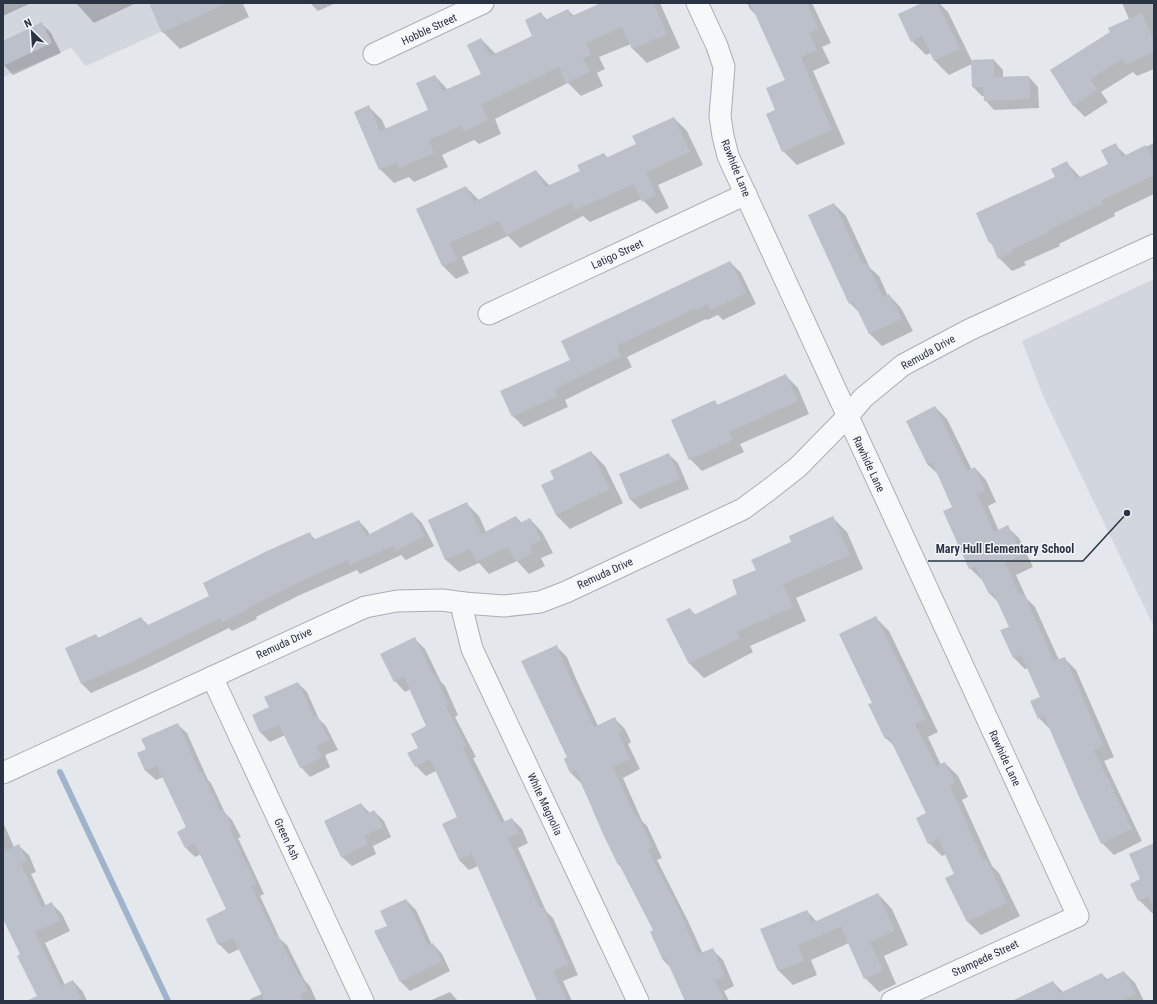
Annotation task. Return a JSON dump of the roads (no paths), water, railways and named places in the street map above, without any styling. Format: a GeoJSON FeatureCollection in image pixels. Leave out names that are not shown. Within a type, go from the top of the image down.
{"type":"FeatureCollection","features":[{"type":"Feature","properties":{"kind":"street","name":"Hobble Street"},"geometry":{"type":"LineString","coordinates":[[374,54],[483,3]]}},
{"type":"Feature","properties":{"kind":"street","name":"Rawhide Lane"},"geometry":{"type":"LineString","coordinates":[[697,3],[717,46],[724,66],[724,82],[721,102],[722,136],[728,156],[1078,916]]}},
{"type":"Feature","properties":{"kind":"street","name":"Latigo Street"},"geometry":{"type":"LineString","coordinates":[[489,314],[746,194]]}},
{"type":"Feature","properties":{"kind":"street","name":"Remuda Drive"},"geometry":{"type":"LineString","coordinates":[[3,773],[365,607],[397,601],[442,600],[504,606],[540,602],[566,592],[743,509],[798,467],[847,417],[863,398],[903,365],[969,330],[1154,246]]}},
{"type":"Feature","properties":{"kind":"street","name":"White Magnolia"},"geometry":{"type":"LineString","coordinates":[[464,603],[463,613],[472,649],[638,1001]]}},
{"type":"Feature","properties":{"kind":"street","name":"Green Ash"},"geometry":{"type":"LineString","coordinates":[[212,677],[363,1001]]}},
{"type":"Feature","properties":{"kind":"street","name":"Stampede Street"},"geometry":{"type":"LineString","coordinates":[[892,1001],[1078,916]]}},
{"type":"Feature","properties":{"kind":"waterway"},"geometry":{"type":"LineString","coordinates":[[60,772],[168,1001]]}},
{"type":"Feature","properties":{"kind":"place","name":"Mary Hull Elementary School"},"geometry":{"type":"Point","coordinates":[1127,513]}}]}
